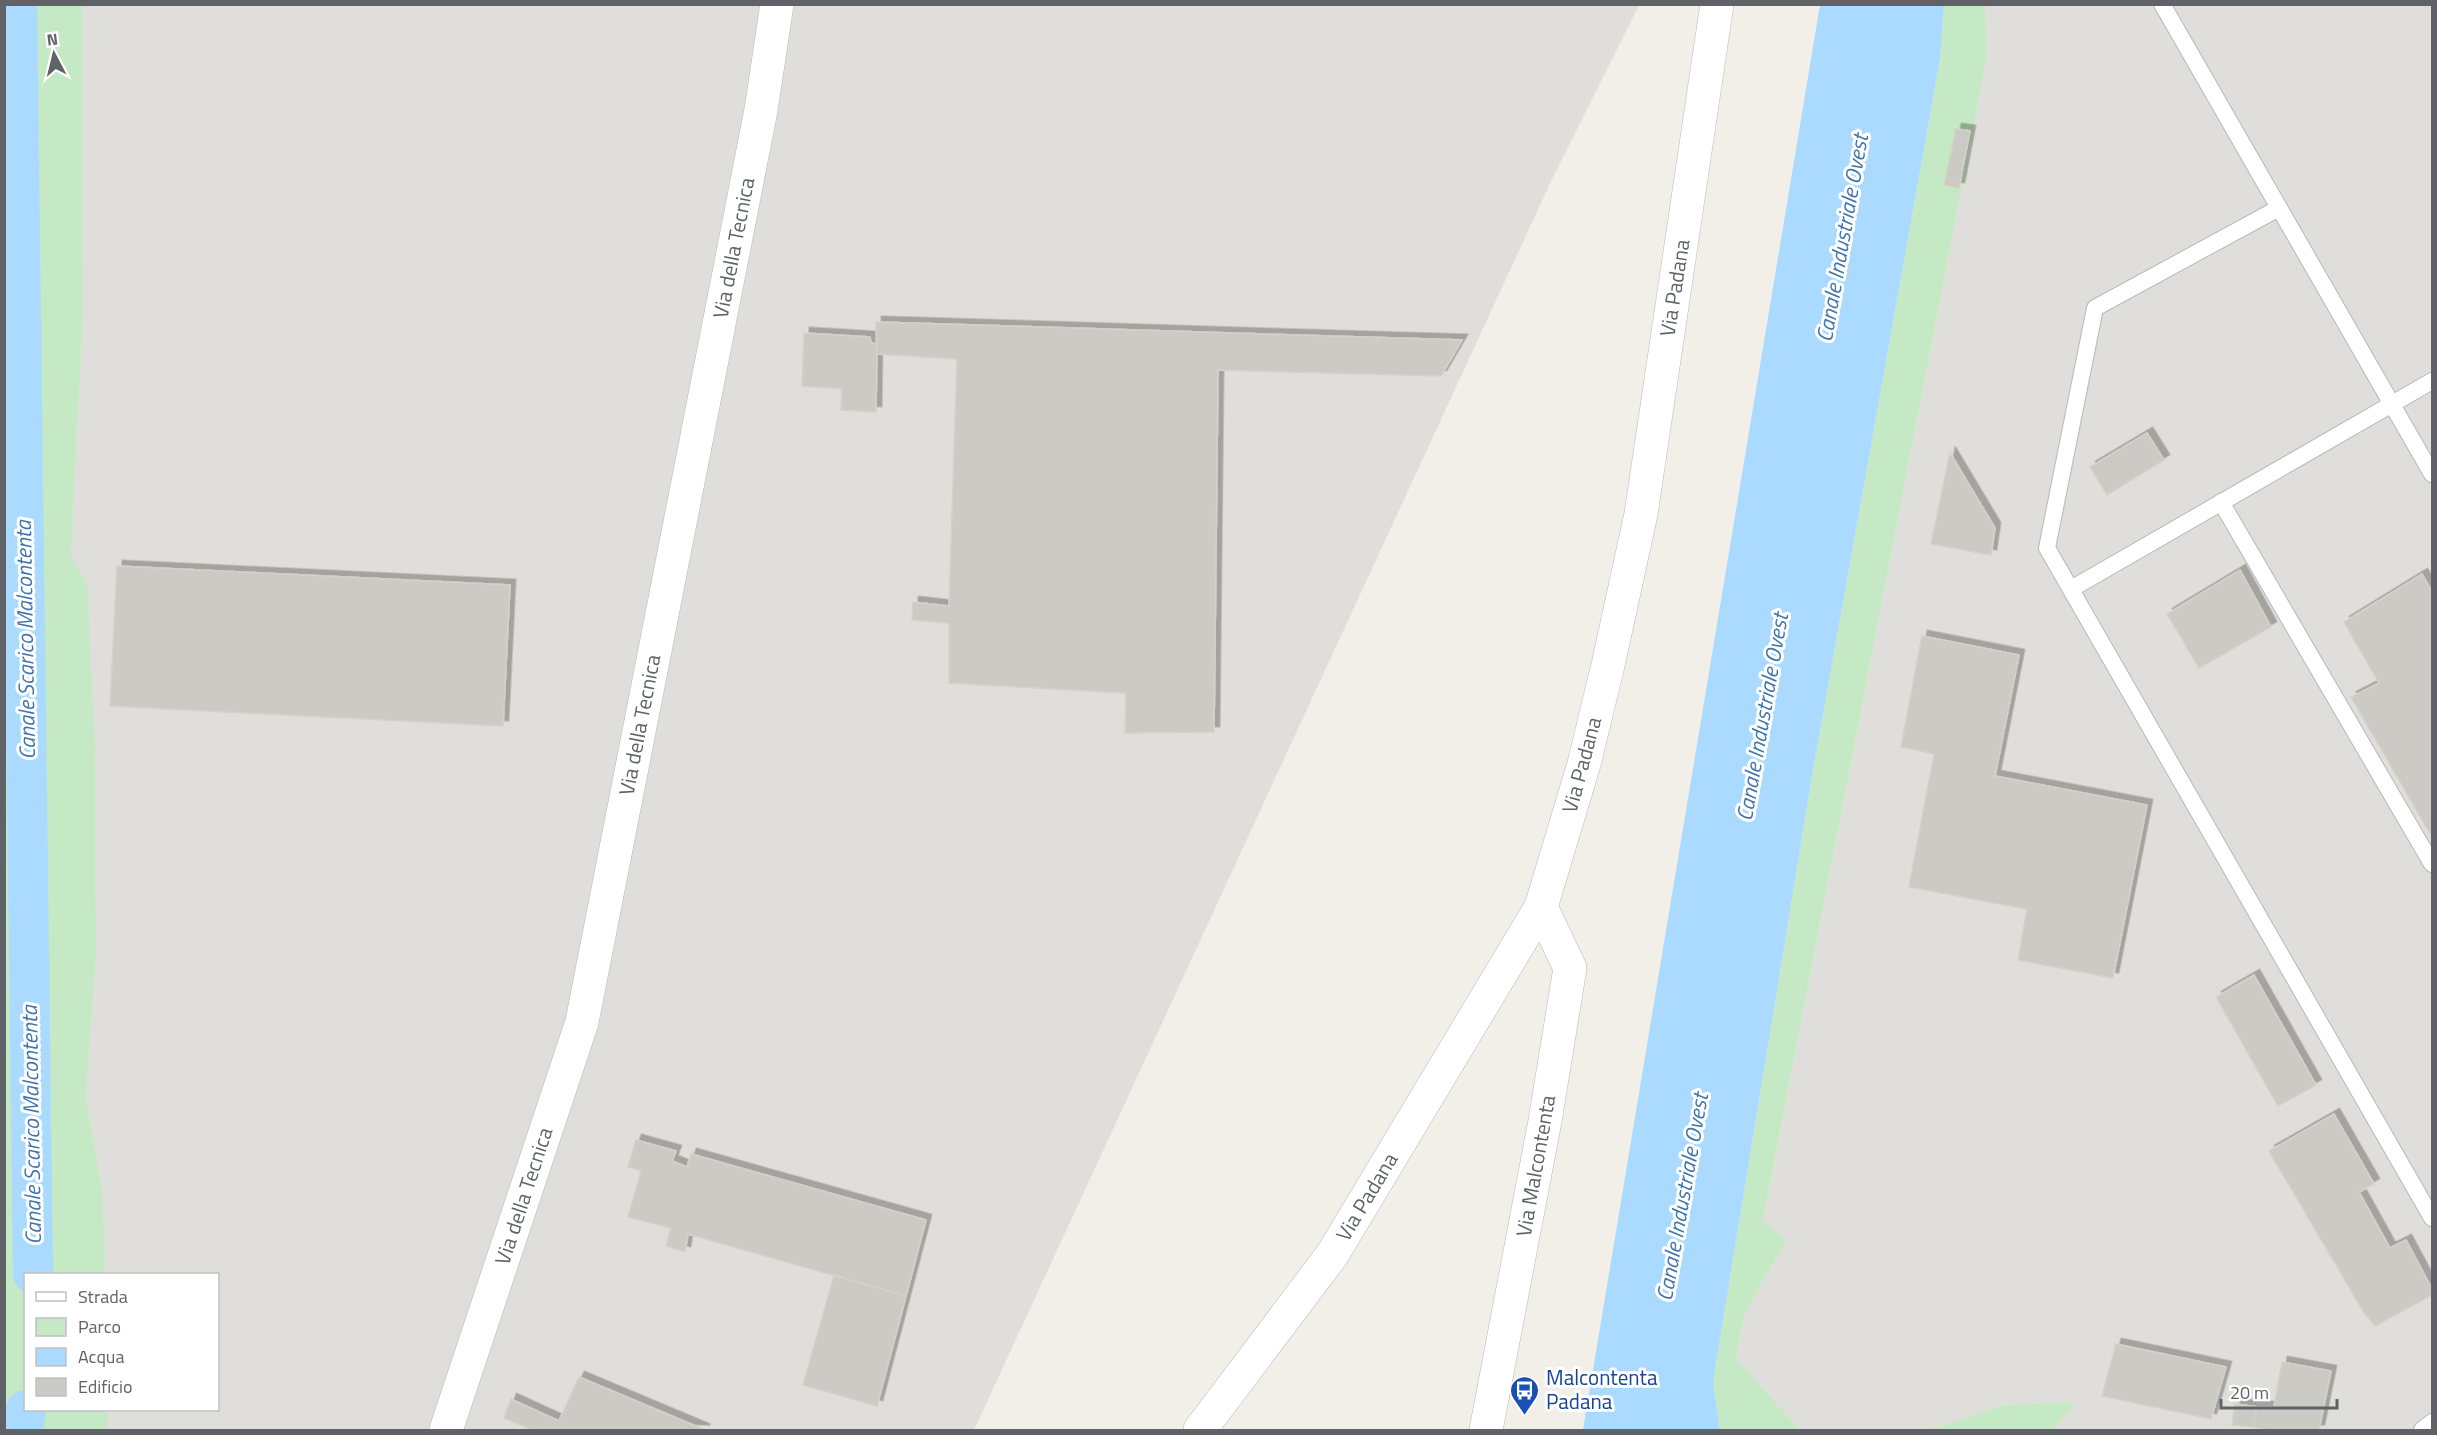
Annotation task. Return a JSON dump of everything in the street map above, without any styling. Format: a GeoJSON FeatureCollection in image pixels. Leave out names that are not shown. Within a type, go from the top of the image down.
{"type":"FeatureCollection","features":[{"type":"Feature","properties":{"kind":"street","name":"Via della Tecnica"},"geometry":{"type":"LineString","coordinates":[[446,1431],[582,1022],[761,110],[777,4]]}},
{"type":"Feature","properties":{"kind":"street","name":"Via Padana"},"geometry":{"type":"LineString","coordinates":[[1200,1431],[1332,1255],[1541,906],[1584,764],[1641,514],[1717,4]]}},
{"type":"Feature","properties":{"kind":"street","name":"Via Malcontenta"},"geometry":{"type":"LineString","coordinates":[[1486,1431],[1541,1143],[1570,968],[1541,906]]}},
{"type":"Feature","properties":{"kind":"lane"},"geometry":{"type":"LineString","coordinates":[[2162,4],[2433,474]]}},
{"type":"Feature","properties":{"kind":"lane"},"geometry":{"type":"LineString","coordinates":[[2279,208],[2095,309],[2047,548],[2433,1218]]}},
{"type":"Feature","properties":{"kind":"lane"},"geometry":{"type":"LineString","coordinates":[[2071,589],[2433,381]]}},
{"type":"Feature","properties":{"kind":"lane"},"geometry":{"type":"LineString","coordinates":[[2221,502],[2433,864]]}},
{"type":"Feature","properties":{"kind":"lane"},"geometry":{"type":"LineString","coordinates":[[2422,1431],[2433,1422]]}},
{"type":"Feature","properties":{"kind":"shaded area"},"geometry":{"type":"Polygon","coordinates":[[[82,5],[1639,5],[1553,177],[974,1430],[108,1430],[108,1411],[219,1411],[219,1273],[105,1273],[103,1194],[86,1099],[96,957],[95,747],[71,556],[83,316],[82,5]]]}},
{"type":"Feature","properties":{"kind":"shaded area"},"geometry":{"type":"Polygon","coordinates":[[[1985,5],[2432,5],[2432,1430],[2052,1430],[2075,1402],[2004,1405],[1928,1430],[1800,1430],[1736,1358],[1744,1316],[1786,1240],[1763,1222],[1987,56],[1985,5]]]}},
{"type":"Feature","properties":{"kind":"green space"},"geometry":{"type":"Polygon","coordinates":[[[5,4],[82,5],[83,316],[71,556],[87,583],[95,747],[96,957],[86,1099],[103,1194],[105,1273],[24,1273],[24,1411],[108,1411],[108,1430],[5,1430],[5,4]]]}},
{"type":"Feature","properties":{"kind":"green space"},"geometry":{"type":"Polygon","coordinates":[[[1944,5],[1985,5],[1987,56],[1763,1221],[1786,1240],[1744,1316],[1736,1358],[1800,1430],[1720,1430],[1713,1382],[1812,776],[1940,59],[1944,5]]]}},
{"type":"Feature","properties":{"kind":"green space"},"geometry":{"type":"Polygon","coordinates":[[[2076,1402],[2052,1430],[1928,1430],[2004,1405],[2076,1402]]]}},
{"type":"Feature","properties":{"kind":"water","name":"Canale Industriale Ovest"},"geometry":{"type":"Polygon","coordinates":[[[1820,5],[1944,5],[1940,59],[1812,776],[1713,1382],[1720,1430],[1583,1430],[1820,5]]]}},
{"type":"Feature","properties":{"kind":"building"},"geometry":{"type":"Polygon","coordinates":[[[1956,129],[1970,131],[1959,188],[1944,185],[1956,129]]]}},
{"type":"Feature","properties":{"kind":"building"},"geometry":{"type":"Polygon","coordinates":[[[876,322],[1462,340],[1441,376],[1218,370],[1214,732],[1125,733],[1126,693],[949,683],[949,623],[912,620],[913,602],[949,606],[957,359],[877,354],[876,322]]]}},
{"type":"Feature","properties":{"kind":"building"},"geometry":{"type":"Polygon","coordinates":[[[804,333],[870,337],[871,343],[877,344],[876,412],[841,410],[842,389],[802,386],[804,333]]]}},
{"type":"Feature","properties":{"kind":"building"},"geometry":{"type":"Polygon","coordinates":[[[2147,433],[2164,460],[2107,495],[2090,467],[2147,433]]]}},
{"type":"Feature","properties":{"kind":"building"},"geometry":{"type":"Polygon","coordinates":[[[1950,453],[1995,528],[1991,555],[1931,544],[1950,453]]]}},
{"type":"Feature","properties":{"kind":"building"},"geometry":{"type":"Polygon","coordinates":[[[117,566],[510,585],[503,726],[110,706],[117,566]]]}},
{"type":"Feature","properties":{"kind":"building"},"geometry":{"type":"Polygon","coordinates":[[[2240,570],[2271,627],[2199,668],[2167,614],[2240,570]]]}},
{"type":"Feature","properties":{"kind":"building"},"geometry":{"type":"Polygon","coordinates":[[[2422,574],[2432,592],[2432,837],[2351,697],[2379,683],[2344,622],[2422,574]]]}},
{"type":"Feature","properties":{"kind":"building"},"geometry":{"type":"Polygon","coordinates":[[[1922,636],[2019,655],[1995,776],[2147,805],[2113,978],[2018,960],[2027,909],[1909,887],[1934,754],[1901,747],[1922,636]]]}},
{"type":"Feature","properties":{"kind":"building"},"geometry":{"type":"Polygon","coordinates":[[[2254,975],[2316,1085],[2278,1106],[2216,997],[2254,975]]]}},
{"type":"Feature","properties":{"kind":"building"},"geometry":{"type":"Polygon","coordinates":[[[2334,1114],[2374,1184],[2359,1192],[2390,1248],[2406,1240],[2432,1289],[2432,1295],[2375,1326],[2363,1311],[2269,1151],[2334,1114]]]}},
{"type":"Feature","properties":{"kind":"building"},"geometry":{"type":"Polygon","coordinates":[[[636,1140],[676,1151],[672,1161],[687,1167],[691,1154],[926,1220],[906,1296],[688,1234],[685,1252],[666,1246],[671,1228],[628,1217],[641,1171],[628,1167],[636,1140]]]}},
{"type":"Feature","properties":{"kind":"building"},"geometry":{"type":"Polygon","coordinates":[[[834,1275],[906,1296],[877,1406],[803,1385],[834,1275]]]}},
{"type":"Feature","properties":{"kind":"building"},"geometry":{"type":"Polygon","coordinates":[[[2116,1344],[2226,1367],[2211,1419],[2102,1396],[2116,1344]]]}},
{"type":"Feature","properties":{"kind":"building"},"geometry":{"type":"Polygon","coordinates":[[[2282,1362],[2331,1371],[2319,1430],[2269,1430],[2253,1427],[2257,1407],[2274,1407],[2282,1362]]]}},
{"type":"Feature","properties":{"kind":"building"},"geometry":{"type":"Polygon","coordinates":[[[579,1377],[705,1430],[533,1430],[504,1418],[511,1399],[559,1421],[579,1377]]]}},
{"type":"Feature","properties":{"kind":"building"},"geometry":{"type":"Polygon","coordinates":[[[2235,1404],[2257,1407],[2253,1427],[2232,1425],[2235,1404]]]}},
{"type":"Feature","properties":{"kind":"waterway","name":"Canale Scarico Malcontenta"},"geometry":{"type":"LineString","coordinates":[[17,4],[33,1273]]}},
{"type":"Feature","properties":{"kind":"waterway","name":"Canale Scarico Malcontenta"},"geometry":{"type":"LineString","coordinates":[[23,1430],[26,1411]]}},
{"type":"Feature","properties":{"kind":"place","name":"Malcontenta Padana"},"geometry":{"type":"Point","coordinates":[1525,1416]}}]}
